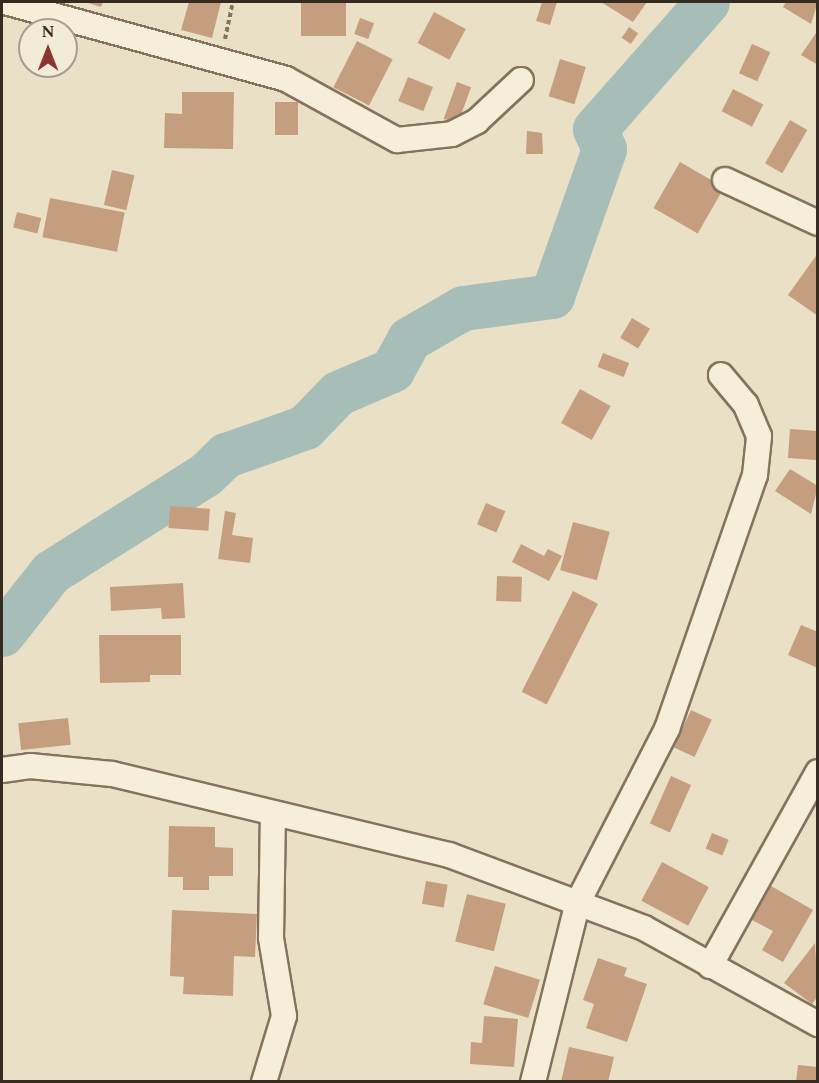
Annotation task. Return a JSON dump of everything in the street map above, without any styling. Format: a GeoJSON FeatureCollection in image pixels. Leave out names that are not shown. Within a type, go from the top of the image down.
{"type":"FeatureCollection","features":[{"type":"Feature","properties":{"kind":"street"},"geometry":{"type":"LineString","coordinates":[[5,2],[286,80],[326,97],[381,134],[409,141],[452,134],[477,121],[521,80]]}},
{"type":"Feature","properties":{"kind":"street"},"geometry":{"type":"LineString","coordinates":[[725,180],[818,223]]}},
{"type":"Feature","properties":{"kind":"street"},"geometry":{"type":"LineString","coordinates":[[533,1082],[578,902],[667,729],[754,475],[759,436],[746,405],[721,375]]}},
{"type":"Feature","properties":{"kind":"street"},"geometry":{"type":"LineString","coordinates":[[2,770],[30,766],[112,774],[273,815],[450,855],[644,928],[818,1024]]}},
{"type":"Feature","properties":{"kind":"street"},"geometry":{"type":"LineString","coordinates":[[710,966],[818,772]]}},
{"type":"Feature","properties":{"kind":"street"},"geometry":{"type":"LineString","coordinates":[[264,1082],[284,1016],[271,938],[273,815]]}},
{"type":"Feature","properties":{"kind":"path"},"geometry":{"type":"LineString","coordinates":[[220,62],[233,2]]}},
{"type":"Feature","properties":{"kind":"building"},"geometry":{"type":"Polygon","coordinates":[[[85,2],[103,2],[101,7],[85,2]]]}},
{"type":"Feature","properties":{"kind":"building"},"geometry":{"type":"Polygon","coordinates":[[[189,2],[221,2],[212,38],[181,30],[189,2]]]}},
{"type":"Feature","properties":{"kind":"building"},"geometry":{"type":"Polygon","coordinates":[[[301,2],[346,2],[346,36],[301,36],[301,2]]]}},
{"type":"Feature","properties":{"kind":"building"},"geometry":{"type":"Polygon","coordinates":[[[542,2],[557,2],[550,25],[536,21],[542,2]]]}},
{"type":"Feature","properties":{"kind":"building"},"geometry":{"type":"Polygon","coordinates":[[[601,2],[647,2],[633,22],[601,2]]]}},
{"type":"Feature","properties":{"kind":"building"},"geometry":{"type":"Polygon","coordinates":[[[786,2],[818,2],[811,24],[783,7],[786,2]]]}},
{"type":"Feature","properties":{"kind":"building"},"geometry":{"type":"Polygon","coordinates":[[[434,12],[466,29],[449,60],[418,43],[434,12]]]}},
{"type":"Feature","properties":{"kind":"building"},"geometry":{"type":"Polygon","coordinates":[[[360,18],[374,23],[368,39],[354,34],[360,18]]]}},
{"type":"Feature","properties":{"kind":"building"},"geometry":{"type":"Polygon","coordinates":[[[629,27],[638,33],[631,44],[622,38],[629,27]]]}},
{"type":"Feature","properties":{"kind":"building"},"geometry":{"type":"Polygon","coordinates":[[[818,30],[818,65],[801,55],[818,30]]]}},
{"type":"Feature","properties":{"kind":"building"},"geometry":{"type":"Polygon","coordinates":[[[357,41],[393,59],[369,105],[333,87],[357,41]]]}},
{"type":"Feature","properties":{"kind":"building"},"geometry":{"type":"Polygon","coordinates":[[[752,44],[770,52],[757,81],[739,73],[752,44]]]}},
{"type":"Feature","properties":{"kind":"building"},"geometry":{"type":"Polygon","coordinates":[[[560,59],[586,67],[574,104],[549,96],[560,59]]]}},
{"type":"Feature","properties":{"kind":"building"},"geometry":{"type":"Polygon","coordinates":[[[408,77],[433,87],[423,111],[398,101],[408,77]]]}},
{"type":"Feature","properties":{"kind":"building"},"geometry":{"type":"Polygon","coordinates":[[[457,82],[471,87],[458,124],[444,119],[457,82]]]}},
{"type":"Feature","properties":{"kind":"building"},"geometry":{"type":"Polygon","coordinates":[[[733,89],[763,104],[752,127],[722,111],[733,89]]]}},
{"type":"Feature","properties":{"kind":"building"},"geometry":{"type":"Polygon","coordinates":[[[182,92],[234,92],[233,149],[164,148],[165,113],[182,114],[182,92]]]}},
{"type":"Feature","properties":{"kind":"building"},"geometry":{"type":"Polygon","coordinates":[[[275,102],[298,102],[298,135],[275,135],[275,102]]]}},
{"type":"Feature","properties":{"kind":"building"},"geometry":{"type":"Polygon","coordinates":[[[790,120],[807,130],[782,173],[765,163],[790,120]]]}},
{"type":"Feature","properties":{"kind":"building"},"geometry":{"type":"Polygon","coordinates":[[[527,131],[542,133],[543,154],[526,154],[527,131]]]}},
{"type":"Feature","properties":{"kind":"building"},"geometry":{"type":"Polygon","coordinates":[[[680,162],[724,188],[698,233],[654,208],[680,162]]]}},
{"type":"Feature","properties":{"kind":"building"},"geometry":{"type":"Polygon","coordinates":[[[112,170],[134,175],[126,210],[104,205],[112,170]]]}},
{"type":"Feature","properties":{"kind":"building"},"geometry":{"type":"Polygon","coordinates":[[[50,198],[125,213],[117,252],[42,237],[50,198]]]}},
{"type":"Feature","properties":{"kind":"building"},"geometry":{"type":"Polygon","coordinates":[[[17,212],[41,218],[37,234],[13,228],[17,212]]]}},
{"type":"Feature","properties":{"kind":"building"},"geometry":{"type":"Polygon","coordinates":[[[818,253],[818,316],[788,295],[818,253]]]}},
{"type":"Feature","properties":{"kind":"building"},"geometry":{"type":"Polygon","coordinates":[[[632,318],[650,329],[638,349],[620,338],[632,318]]]}},
{"type":"Feature","properties":{"kind":"building"},"geometry":{"type":"Polygon","coordinates":[[[603,353],[629,363],[624,377],[598,367],[603,353]]]}},
{"type":"Feature","properties":{"kind":"building"},"geometry":{"type":"Polygon","coordinates":[[[580,389],[611,406],[592,440],[561,423],[580,389]]]}},
{"type":"Feature","properties":{"kind":"building"},"geometry":{"type":"Polygon","coordinates":[[[790,429],[818,431],[816,460],[788,458],[790,429]]]}},
{"type":"Feature","properties":{"kind":"building"},"geometry":{"type":"Polygon","coordinates":[[[790,469],[818,486],[811,514],[775,491],[790,469]]]}},
{"type":"Feature","properties":{"kind":"building"},"geometry":{"type":"Polygon","coordinates":[[[486,503],[505,511],[496,532],[477,524],[486,503]]]}},
{"type":"Feature","properties":{"kind":"building"},"geometry":{"type":"Polygon","coordinates":[[[170,506],[210,509],[208,531],[168,528],[170,506]]]}},
{"type":"Feature","properties":{"kind":"building"},"geometry":{"type":"Polygon","coordinates":[[[225,511],[236,513],[232,535],[253,538],[250,563],[218,559],[225,511]]]}},
{"type":"Feature","properties":{"kind":"building"},"geometry":{"type":"Polygon","coordinates":[[[573,522],[610,532],[597,580],[560,570],[573,522]]]}},
{"type":"Feature","properties":{"kind":"building"},"geometry":{"type":"Polygon","coordinates":[[[521,544],[544,556],[548,549],[562,556],[549,581],[512,562],[521,544]]]}},
{"type":"Feature","properties":{"kind":"building"},"geometry":{"type":"Polygon","coordinates":[[[497,576],[522,577],[521,602],[496,601],[497,576]]]}},
{"type":"Feature","properties":{"kind":"building"},"geometry":{"type":"Polygon","coordinates":[[[183,583],[185,618],[162,619],[161,608],[111,611],[110,587],[183,583]]]}},
{"type":"Feature","properties":{"kind":"building"},"geometry":{"type":"Polygon","coordinates":[[[573,591],[598,604],[547,704],[522,692],[573,591]]]}},
{"type":"Feature","properties":{"kind":"building"},"geometry":{"type":"Polygon","coordinates":[[[801,625],[818,632],[818,668],[788,655],[801,625]]]}},
{"type":"Feature","properties":{"kind":"building"},"geometry":{"type":"Polygon","coordinates":[[[99,635],[181,635],[181,675],[150,675],[150,682],[100,683],[99,635]]]}},
{"type":"Feature","properties":{"kind":"building"},"geometry":{"type":"Polygon","coordinates":[[[691,710],[712,720],[695,757],[674,747],[691,710]]]}},
{"type":"Feature","properties":{"kind":"building"},"geometry":{"type":"Polygon","coordinates":[[[68,718],[71,745],[21,750],[18,723],[68,718]]]}},
{"type":"Feature","properties":{"kind":"building"},"geometry":{"type":"Polygon","coordinates":[[[671,776],[691,785],[670,832],[650,824],[671,776]]]}},
{"type":"Feature","properties":{"kind":"building"},"geometry":{"type":"Polygon","coordinates":[[[169,826],[215,827],[215,847],[233,848],[233,876],[209,876],[209,890],[183,890],[183,877],[168,877],[169,826]]]}},
{"type":"Feature","properties":{"kind":"building"},"geometry":{"type":"Polygon","coordinates":[[[712,833],[729,840],[722,856],[706,849],[712,833]]]}},
{"type":"Feature","properties":{"kind":"building"},"geometry":{"type":"Polygon","coordinates":[[[662,862],[709,887],[688,926],[641,901],[662,862]]]}},
{"type":"Feature","properties":{"kind":"building"},"geometry":{"type":"Polygon","coordinates":[[[426,881],[448,885],[444,907],[422,904],[426,881]]]}},
{"type":"Feature","properties":{"kind":"building"},"geometry":{"type":"Polygon","coordinates":[[[771,886],[813,910],[783,962],[762,950],[773,931],[752,920],[771,886]]]}},
{"type":"Feature","properties":{"kind":"building"},"geometry":{"type":"Polygon","coordinates":[[[467,894],[506,904],[494,951],[455,942],[467,894]]]}},
{"type":"Feature","properties":{"kind":"building"},"geometry":{"type":"Polygon","coordinates":[[[172,910],[257,914],[255,957],[234,956],[233,996],[183,994],[184,977],[170,976],[172,910]]]}},
{"type":"Feature","properties":{"kind":"building"},"geometry":{"type":"Polygon","coordinates":[[[815,943],[818,996],[812,1004],[784,983],[815,943]]]}},
{"type":"Feature","properties":{"kind":"building"},"geometry":{"type":"Polygon","coordinates":[[[598,958],[627,968],[624,976],[647,984],[627,1042],[586,1028],[594,1004],[583,1000],[598,958]]]}},
{"type":"Feature","properties":{"kind":"building"},"geometry":{"type":"Polygon","coordinates":[[[495,966],[540,980],[528,1018],[483,1004],[495,966]]]}},
{"type":"Feature","properties":{"kind":"building"},"geometry":{"type":"Polygon","coordinates":[[[484,1016],[518,1019],[514,1067],[470,1064],[471,1042],[482,1043],[484,1016]]]}},
{"type":"Feature","properties":{"kind":"building"},"geometry":{"type":"Polygon","coordinates":[[[569,1047],[614,1057],[608,1082],[561,1082],[569,1047]]]}},
{"type":"Feature","properties":{"kind":"building"},"geometry":{"type":"Polygon","coordinates":[[[798,1065],[818,1067],[818,1082],[796,1082],[798,1065]]]}},
{"type":"Feature","properties":{"kind":"waterway"},"geometry":{"type":"LineString","coordinates":[[2,634],[51,572],[206,474],[226,455],[305,427],[338,393],[392,370],[409,339],[463,308],[552,296],[604,149],[595,129],[707,2]]}}]}
